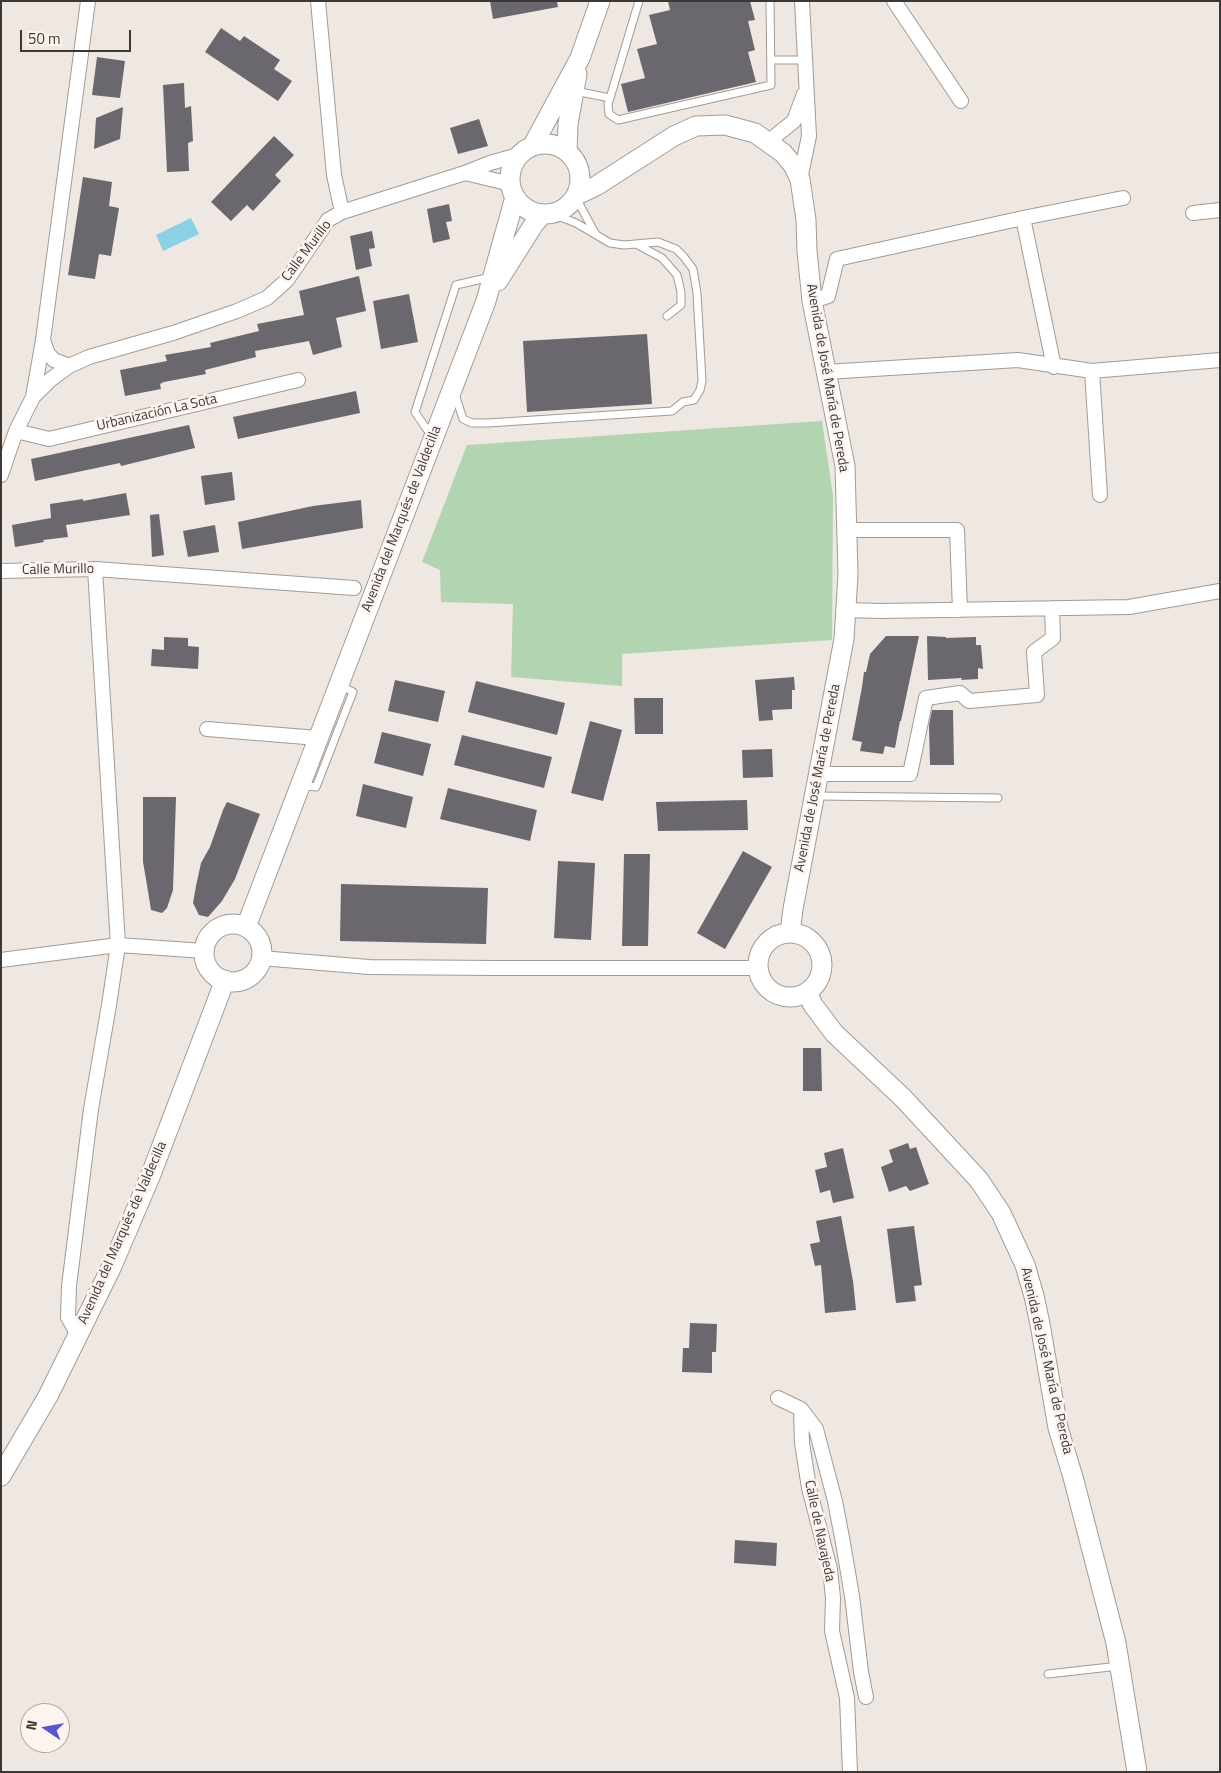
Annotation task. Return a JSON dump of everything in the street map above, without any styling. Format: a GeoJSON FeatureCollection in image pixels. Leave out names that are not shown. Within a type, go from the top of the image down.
{"type":"FeatureCollection","features":[{"type":"Feature","properties":{"kind":"street","name":"Calle Murillo"},"geometry":{"type":"LineString","coordinates":[[33,398],[43,340],[88,1]]}},
{"type":"Feature","properties":{"kind":"street"},"geometry":{"type":"LineString","coordinates":[[318,1],[334,175],[342,212]]}},
{"type":"Feature","properties":{"kind":"street"},"geometry":{"type":"LineString","coordinates":[[567,152],[568,124],[580,58],[600,1]]}},
{"type":"Feature","properties":{"kind":"street"},"geometry":{"type":"LineString","coordinates":[[800,179],[809,136],[802,1]]}},
{"type":"Feature","properties":{"kind":"street"},"geometry":{"type":"LineString","coordinates":[[894,1],[961,101]]}},
{"type":"Feature","properties":{"kind":"street"},"geometry":{"type":"LineString","coordinates":[[526,150],[551,145],[567,152],[579,166],[580,187],[577,196],[566,208],[548,214],[530,211],[521,205],[513,190],[511,168],[526,150],[580,58]]}},
{"type":"Feature","properties":{"kind":"street"},"geometry":{"type":"LineString","coordinates":[[768,142],[794,121],[806,88]]}},
{"type":"Feature","properties":{"kind":"street","name":"Avenida de José María de Pereda"},"geometry":{"type":"LineString","coordinates":[[577,196],[674,136],[696,126],[725,125],[755,133],[783,153],[800,179],[806,220],[812,302],[845,466],[848,530],[846,610],[837,680],[813,796],[790,933]]}},
{"type":"Feature","properties":{"kind":"street","name":"Calle Murillo"},"geometry":{"type":"LineString","coordinates":[[1,475],[16,431],[33,398],[50,380],[68,366],[89,357],[172,333],[228,314],[267,298],[287,280],[328,220],[342,212],[465,173],[526,150]]}},
{"type":"Feature","properties":{"kind":"street"},"geometry":{"type":"LineString","coordinates":[[787,159],[796,157],[806,151]]}},
{"type":"Feature","properties":{"kind":"street"},"geometry":{"type":"LineString","coordinates":[[579,166],[622,169]]}},
{"type":"Feature","properties":{"kind":"street"},"geometry":{"type":"LineString","coordinates":[[465,173],[513,190]]}},
{"type":"Feature","properties":{"kind":"street","name":"Avenida del Marqués de Valdecilla"},"geometry":{"type":"LineString","coordinates":[[246,927],[486,301],[513,190]]}},
{"type":"Feature","properties":{"kind":"street"},"geometry":{"type":"LineString","coordinates":[[812,302],[828,296],[837,259],[1123,198]]}},
{"type":"Feature","properties":{"kind":"street"},"geometry":{"type":"LineString","coordinates":[[1193,213],[1220,210]]}},
{"type":"Feature","properties":{"kind":"street","name":"Avenida del Marqués de Valdecilla"},"geometry":{"type":"LineString","coordinates":[[486,301],[534,224],[548,214]]}},
{"type":"Feature","properties":{"kind":"street"},"geometry":{"type":"LineString","coordinates":[[1023,218],[1054,367]]}},
{"type":"Feature","properties":{"kind":"street"},"geometry":{"type":"LineString","coordinates":[[43,340],[48,354],[54,360],[68,366]]}},
{"type":"Feature","properties":{"kind":"street"},"geometry":{"type":"LineString","coordinates":[[826,372],[1018,360],[1054,367],[1092,371],[1220,360]]}},
{"type":"Feature","properties":{"kind":"street"},"geometry":{"type":"LineString","coordinates":[[1092,371],[1100,495]]}},
{"type":"Feature","properties":{"kind":"street","name":"Urbanización La Sota"},"geometry":{"type":"LineString","coordinates":[[16,431],[49,439],[298,380]]}},
{"type":"Feature","properties":{"kind":"street"},"geometry":{"type":"LineString","coordinates":[[848,530],[957,530],[960,610]]}},
{"type":"Feature","properties":{"kind":"street","name":"Calle Murillo"},"geometry":{"type":"LineString","coordinates":[[1,571],[95,569],[354,588]]}},
{"type":"Feature","properties":{"kind":"street"},"geometry":{"type":"LineString","coordinates":[[78,1335],[68,1317],[69,1286],[91,1109],[118,944],[95,569]]}},
{"type":"Feature","properties":{"kind":"street"},"geometry":{"type":"LineString","coordinates":[[846,610],[1129,607],[1220,591]]}},
{"type":"Feature","properties":{"kind":"street"},"geometry":{"type":"LineString","coordinates":[[818,774],[910,774],[926,698],[960,693],[969,701],[1037,695],[1034,652],[1053,638],[1052,608]]}},
{"type":"Feature","properties":{"kind":"street"},"geometry":{"type":"LineString","coordinates":[[207,729],[318,738]]}},
{"type":"Feature","properties":{"kind":"street"},"geometry":{"type":"LineString","coordinates":[[227,924],[246,927],[258,939],[261,948],[262,958],[258,966],[252,974],[244,979],[235,981],[225,980],[216,976],[205,961],[204,951],[206,942],[218,928],[227,924]]}},
{"type":"Feature","properties":{"kind":"street"},"geometry":{"type":"LineString","coordinates":[[790,933],[801,935],[810,940],[817,947],[821,957],[820,977],[814,986],[797,997],[775,994],[761,978],[758,968],[759,957],[767,943],[780,935],[790,933]]}},
{"type":"Feature","properties":{"kind":"street"},"geometry":{"type":"LineString","coordinates":[[1,960],[118,944],[204,951]]}},
{"type":"Feature","properties":{"kind":"street"},"geometry":{"type":"LineString","coordinates":[[262,958],[369,967],[758,968]]}},
{"type":"Feature","properties":{"kind":"street","name":"Avenida del Marqués de Valdecilla"},"geometry":{"type":"LineString","coordinates":[[1,1476],[48,1396],[112,1266],[150,1176],[225,980]]}},
{"type":"Feature","properties":{"kind":"street","name":"Avenida de José María de Pereda"},"geometry":{"type":"LineString","coordinates":[[807,992],[813,1005],[834,1033],[903,1098],[965,1164],[990,1196],[1009,1228],[1025,1265],[1033,1290],[1058,1428],[1116,1642],[1137,1772]]}},
{"type":"Feature","properties":{"kind":"street"},"geometry":{"type":"LineString","coordinates":[[778,1398],[801,1409],[816,1429],[834,1501],[852,1596],[861,1672],[866,1697]]}},
{"type":"Feature","properties":{"kind":"street","name":"Calle de Navajeda"},"geometry":{"type":"LineString","coordinates":[[801,1409],[802,1443],[809,1488],[830,1569],[833,1598],[832,1631],[847,1698],[850,1772]]}},
{"type":"Feature","properties":{"kind":"lane"},"geometry":{"type":"LineString","coordinates":[[639,1],[608,104],[609,114],[618,120],[771,85],[770,1]]}},
{"type":"Feature","properties":{"kind":"lane"},"geometry":{"type":"LineString","coordinates":[[771,60],[805,60]]}},
{"type":"Feature","properties":{"kind":"lane"},"geometry":{"type":"LineString","coordinates":[[575,91],[610,98]]}},
{"type":"Feature","properties":{"kind":"lane"},"geometry":{"type":"LineString","coordinates":[[577,196],[595,233]]}},
{"type":"Feature","properties":{"kind":"lane"},"geometry":{"type":"LineString","coordinates":[[452,386],[463,419],[472,423],[672,410],[683,402],[694,400],[700,390],[702,381],[697,293],[693,269],[676,249],[658,242],[624,245],[610,244],[576,223],[548,214]]}},
{"type":"Feature","properties":{"kind":"lane"},"geometry":{"type":"LineString","coordinates":[[635,244],[662,258],[677,275],[681,292],[681,304],[667,316]]}},
{"type":"Feature","properties":{"kind":"lane"},"geometry":{"type":"LineString","coordinates":[[433,439],[415,412],[456,285],[493,276]]}},
{"type":"Feature","properties":{"kind":"lane"},"geometry":{"type":"LineString","coordinates":[[300,785],[316,787],[353,692],[339,684]]}},
{"type":"Feature","properties":{"kind":"lane"},"geometry":{"type":"LineString","coordinates":[[813,796],[998,798]]}},
{"type":"Feature","properties":{"kind":"lane"},"geometry":{"type":"LineString","coordinates":[[1048,1674],[1120,1666]]}},
{"type":"Feature","properties":{"kind":"green space"},"geometry":{"type":"Polygon","coordinates":[[[822,421],[833,496],[832,640],[622,654],[622,686],[511,677],[513,604],[441,602],[440,570],[422,562],[467,445],[822,421]]]}},
{"type":"Feature","properties":{"kind":"water"},"geometry":{"type":"Polygon","coordinates":[[[191,218],[199,234],[163,251],[156,235],[191,218]]]}},
{"type":"Feature","properties":{"kind":"building"},"geometry":{"type":"Polygon","coordinates":[[[490,1],[557,1],[558,7],[493,19],[490,1]]]}},
{"type":"Feature","properties":{"kind":"building"},"geometry":{"type":"Polygon","coordinates":[[[668,1],[750,1],[755,20],[748,21],[755,50],[748,52],[756,82],[628,112],[621,84],[645,78],[637,49],[657,44],[649,15],[670,10],[668,1]]]}},
{"type":"Feature","properties":{"kind":"building"},"geometry":{"type":"Polygon","coordinates":[[[221,28],[240,41],[244,36],[280,60],[274,69],[292,81],[278,101],[205,52],[221,28]]]}},
{"type":"Feature","properties":{"kind":"building"},"geometry":{"type":"Polygon","coordinates":[[[97,57],[125,61],[120,98],[92,95],[97,57]]]}},
{"type":"Feature","properties":{"kind":"building"},"geometry":{"type":"Polygon","coordinates":[[[184,83],[185,108],[191,106],[193,141],[188,143],[189,171],[167,172],[163,85],[184,83]]]}},
{"type":"Feature","properties":{"kind":"building"},"geometry":{"type":"Polygon","coordinates":[[[123,107],[120,139],[94,149],[96,118],[123,107]]]}},
{"type":"Feature","properties":{"kind":"building"},"geometry":{"type":"Polygon","coordinates":[[[479,119],[488,146],[458,154],[450,128],[479,119]]]}},
{"type":"Feature","properties":{"kind":"building"},"geometry":{"type":"Polygon","coordinates":[[[274,136],[294,155],[275,175],[281,181],[253,211],[247,205],[231,221],[211,202],[274,136]]]}},
{"type":"Feature","properties":{"kind":"building"},"geometry":{"type":"Polygon","coordinates":[[[83,177],[112,182],[109,206],[119,208],[111,256],[99,254],[95,279],[68,275],[83,177]]]}},
{"type":"Feature","properties":{"kind":"building"},"geometry":{"type":"Polygon","coordinates":[[[449,204],[452,221],[446,222],[450,239],[433,243],[427,209],[449,204]]]}},
{"type":"Feature","properties":{"kind":"building"},"geometry":{"type":"Polygon","coordinates":[[[372,231],[375,248],[369,249],[372,266],[356,270],[350,236],[372,231]]]}},
{"type":"Feature","properties":{"kind":"building"},"geometry":{"type":"Polygon","coordinates":[[[359,276],[366,311],[336,318],[342,347],[313,355],[309,341],[255,351],[256,357],[205,370],[206,374],[164,382],[160,384],[161,389],[125,396],[120,370],[167,361],[165,355],[211,347],[210,343],[259,331],[257,324],[304,315],[299,291],[359,276]]]}},
{"type":"Feature","properties":{"kind":"building"},"geometry":{"type":"Polygon","coordinates":[[[409,294],[418,342],[381,349],[373,301],[409,294]]]}},
{"type":"Feature","properties":{"kind":"building"},"geometry":{"type":"Polygon","coordinates":[[[647,334],[652,404],[527,412],[523,341],[647,334]]]}},
{"type":"Feature","properties":{"kind":"building"},"geometry":{"type":"Polygon","coordinates":[[[356,391],[360,413],[238,439],[233,417],[356,391]]]}},
{"type":"Feature","properties":{"kind":"building"},"geometry":{"type":"Polygon","coordinates":[[[189,425],[195,448],[121,466],[120,463],[35,481],[31,459],[189,425]]]}},
{"type":"Feature","properties":{"kind":"building"},"geometry":{"type":"Polygon","coordinates":[[[232,472],[235,500],[205,505],[201,476],[232,472]]]}},
{"type":"Feature","properties":{"kind":"building"},"geometry":{"type":"Polygon","coordinates":[[[126,493],[130,515],[66,525],[68,537],[43,540],[44,542],[15,547],[12,525],[51,518],[50,504],[83,499],[83,501],[126,493]]]}},
{"type":"Feature","properties":{"kind":"building"},"geometry":{"type":"Polygon","coordinates":[[[361,500],[363,528],[242,549],[238,522],[313,506],[361,500]]]}},
{"type":"Feature","properties":{"kind":"building"},"geometry":{"type":"Polygon","coordinates":[[[159,514],[164,555],[152,557],[150,515],[159,514]]]}},
{"type":"Feature","properties":{"kind":"building"},"geometry":{"type":"Polygon","coordinates":[[[215,525],[219,552],[188,557],[183,531],[215,525]]]}},
{"type":"Feature","properties":{"kind":"building"},"geometry":{"type":"Polygon","coordinates":[[[886,636],[919,636],[895,748],[885,746],[883,754],[860,751],[862,742],[852,740],[864,672],[866,672],[870,654],[886,636]]]}},
{"type":"Feature","properties":{"kind":"building"},"geometry":{"type":"Polygon","coordinates":[[[927,636],[946,638],[976,637],[976,645],[981,645],[983,669],[978,668],[978,679],[928,680],[927,636]]]}},
{"type":"Feature","properties":{"kind":"building"},"geometry":{"type":"Polygon","coordinates":[[[164,637],[188,638],[188,646],[199,647],[198,669],[151,666],[152,649],[164,650],[164,637]]]}},
{"type":"Feature","properties":{"kind":"building"},"geometry":{"type":"Polygon","coordinates":[[[794,677],[795,690],[792,690],[792,709],[772,710],[773,720],[759,721],[755,680],[794,677]]]}},
{"type":"Feature","properties":{"kind":"building"},"geometry":{"type":"Polygon","coordinates":[[[395,680],[445,691],[438,722],[388,711],[395,680]]]}},
{"type":"Feature","properties":{"kind":"building"},"geometry":{"type":"Polygon","coordinates":[[[476,681],[565,703],[557,735],[468,712],[476,681]]]}},
{"type":"Feature","properties":{"kind":"building"},"geometry":{"type":"Polygon","coordinates":[[[634,698],[663,698],[663,734],[635,734],[634,698]]]}},
{"type":"Feature","properties":{"kind":"building"},"geometry":{"type":"Polygon","coordinates":[[[932,710],[953,710],[954,765],[930,765],[929,725],[932,710]]]}},
{"type":"Feature","properties":{"kind":"building"},"geometry":{"type":"Polygon","coordinates":[[[590,721],[622,730],[603,801],[571,793],[590,721]]]}},
{"type":"Feature","properties":{"kind":"building"},"geometry":{"type":"Polygon","coordinates":[[[382,732],[431,744],[423,776],[374,763],[382,732]]]}},
{"type":"Feature","properties":{"kind":"building"},"geometry":{"type":"Polygon","coordinates":[[[462,735],[552,757],[544,788],[454,765],[462,735]]]}},
{"type":"Feature","properties":{"kind":"building"},"geometry":{"type":"Polygon","coordinates":[[[772,749],[773,777],[743,778],[742,750],[772,749]]]}},
{"type":"Feature","properties":{"kind":"building"},"geometry":{"type":"Polygon","coordinates":[[[363,784],[413,797],[406,828],[356,816],[363,784]]]}},
{"type":"Feature","properties":{"kind":"building"},"geometry":{"type":"Polygon","coordinates":[[[448,788],[537,810],[530,841],[440,819],[448,788]]]}},
{"type":"Feature","properties":{"kind":"building"},"geometry":{"type":"Polygon","coordinates":[[[143,797],[176,797],[173,890],[167,908],[162,913],[151,910],[143,862],[143,797]]]}},
{"type":"Feature","properties":{"kind":"building"},"geometry":{"type":"Polygon","coordinates":[[[747,800],[748,830],[658,831],[656,802],[747,800]]]}},
{"type":"Feature","properties":{"kind":"building"},"geometry":{"type":"Polygon","coordinates":[[[227,802],[260,814],[235,879],[222,901],[208,917],[199,915],[193,903],[201,863],[210,847],[227,802]]]}},
{"type":"Feature","properties":{"kind":"building"},"geometry":{"type":"Polygon","coordinates":[[[743,851],[772,867],[725,949],[697,933],[743,851]]]}},
{"type":"Feature","properties":{"kind":"building"},"geometry":{"type":"Polygon","coordinates":[[[624,854],[650,854],[648,946],[622,946],[624,854]]]}},
{"type":"Feature","properties":{"kind":"building"},"geometry":{"type":"Polygon","coordinates":[[[558,861],[595,863],[591,940],[554,938],[558,861]]]}},
{"type":"Feature","properties":{"kind":"building"},"geometry":{"type":"Polygon","coordinates":[[[341,884],[488,888],[486,944],[340,941],[341,884]]]}},
{"type":"Feature","properties":{"kind":"building"},"geometry":{"type":"Polygon","coordinates":[[[803,1048],[821,1048],[822,1091],[803,1091],[803,1048]]]}},
{"type":"Feature","properties":{"kind":"building"},"geometry":{"type":"Polygon","coordinates":[[[908,1143],[910,1149],[916,1147],[929,1184],[910,1191],[906,1186],[889,1192],[881,1167],[893,1162],[889,1150],[908,1143]]]}},
{"type":"Feature","properties":{"kind":"building"},"geometry":{"type":"Polygon","coordinates":[[[843,1148],[854,1198],[833,1203],[830,1190],[820,1193],[815,1170],[827,1167],[824,1153],[843,1148]]]}},
{"type":"Feature","properties":{"kind":"building"},"geometry":{"type":"Polygon","coordinates":[[[841,1216],[853,1281],[856,1310],[825,1313],[821,1265],[815,1266],[810,1244],[820,1242],[816,1221],[841,1216]]]}},
{"type":"Feature","properties":{"kind":"building"},"geometry":{"type":"Polygon","coordinates":[[[914,1226],[922,1285],[914,1286],[916,1301],[896,1303],[887,1229],[914,1226]]]}},
{"type":"Feature","properties":{"kind":"building"},"geometry":{"type":"Polygon","coordinates":[[[690,1323],[717,1324],[716,1352],[712,1352],[712,1373],[682,1372],[683,1348],[689,1348],[690,1323]]]}},
{"type":"Feature","properties":{"kind":"building"},"geometry":{"type":"Polygon","coordinates":[[[735,1540],[777,1543],[776,1566],[734,1563],[735,1540]]]}}]}
